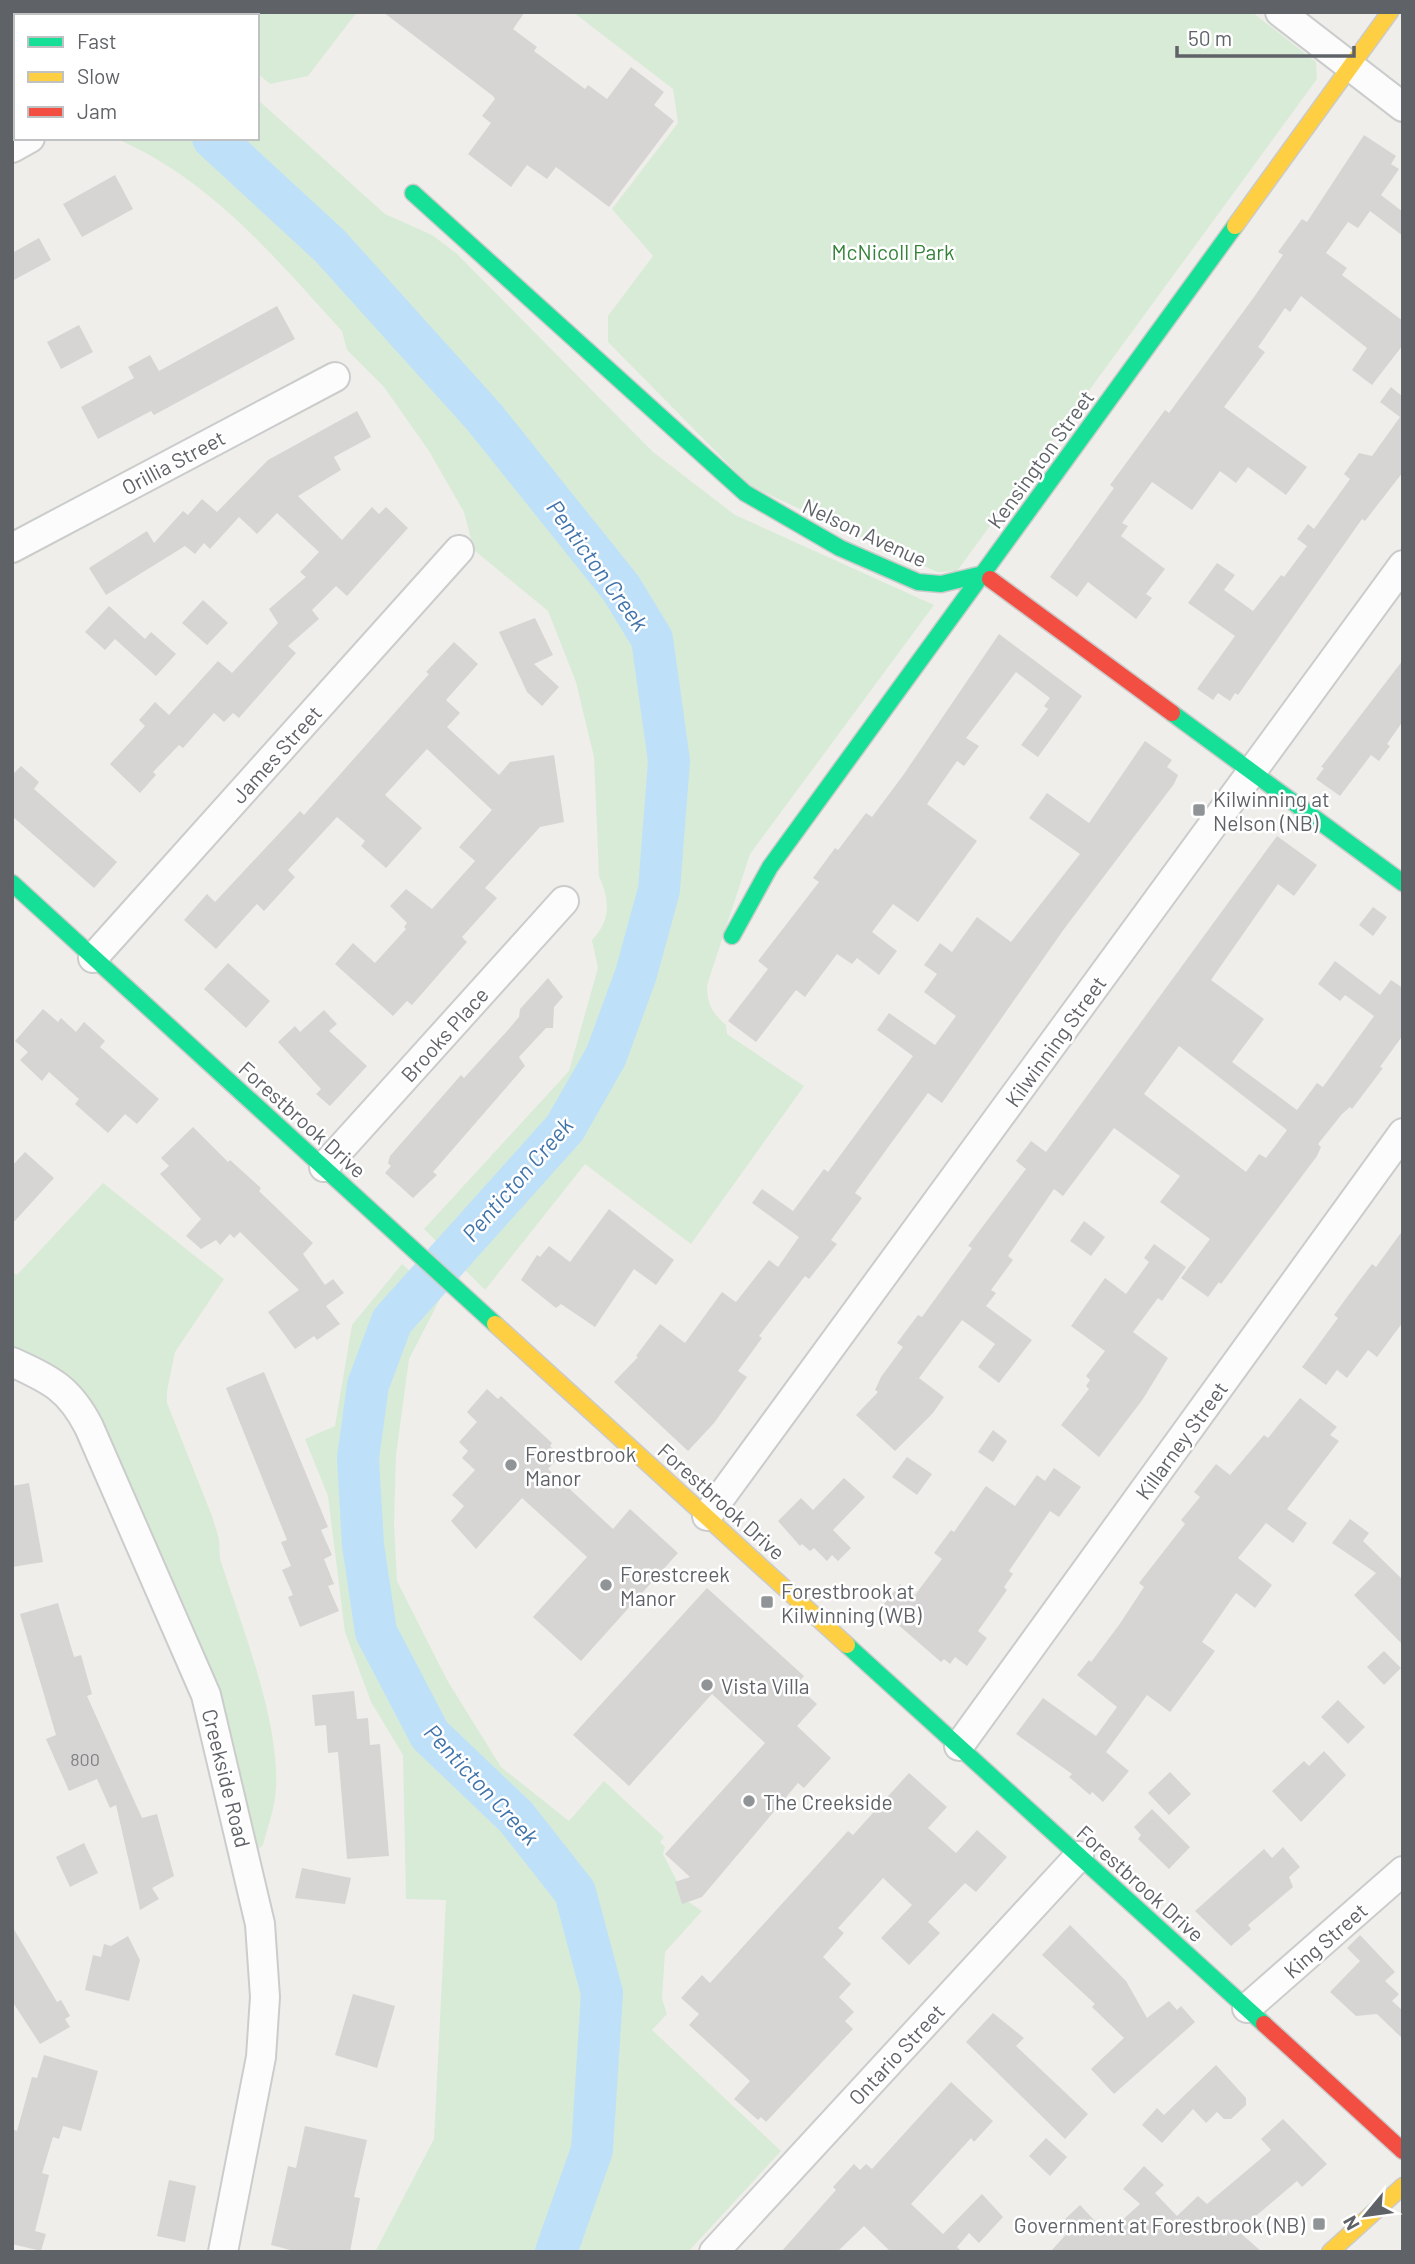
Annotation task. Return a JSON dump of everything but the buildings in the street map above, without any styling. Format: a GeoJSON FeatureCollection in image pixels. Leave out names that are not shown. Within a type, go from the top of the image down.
{"type":"FeatureCollection","features":[{"type":"Feature","properties":{"kind":"street"},"geometry":{"type":"LineString","coordinates":[[1280,12],[1403,107]]}},
{"type":"Feature","properties":{"kind":"street","name":"Kensington Street"},"geometry":{"type":"LineString","coordinates":[[732,936],[770,867],[1390,12]]}},
{"type":"Feature","properties":{"kind":"street","name":"Nelson Avenue"},"geometry":{"type":"LineString","coordinates":[[413,193],[746,493],[804,529],[910,580],[934,585],[982,574]]}},
{"type":"Feature","properties":{"kind":"street","name":"Orillia Street"},"geometry":{"type":"LineString","coordinates":[[12,548],[335,377]]}},
{"type":"Feature","properties":{"kind":"street","name":"James Street"},"geometry":{"type":"LineString","coordinates":[[93,958],[459,550]]}},
{"type":"Feature","properties":{"kind":"street","name":"Kilwinning Street"},"geometry":{"type":"LineString","coordinates":[[708,1516],[1403,565]]}},
{"type":"Feature","properties":{"kind":"street"},"geometry":{"type":"LineString","coordinates":[[982,574],[1403,883]]}},
{"type":"Feature","properties":{"kind":"street","name":"Forestbrook Drive"},"geometry":{"type":"LineString","coordinates":[[12,883],[1403,2151]]}},
{"type":"Feature","properties":{"kind":"street","name":"Brooks Place"},"geometry":{"type":"LineString","coordinates":[[324,1167],[564,901]]}},
{"type":"Feature","properties":{"kind":"street","name":"Killarney Street"},"geometry":{"type":"LineString","coordinates":[[959,1746],[1403,1133]]}},
{"type":"Feature","properties":{"kind":"street","name":"Creekside Road"},"geometry":{"type":"LineString","coordinates":[[12,1362],[61,1387],[75,1403],[89,1427],[206,1695],[254,1886],[264,1953],[265,1997],[261,2057],[223,2252]]}},
{"type":"Feature","properties":{"kind":"street","name":"Ontario Street"},"geometry":{"type":"LineString","coordinates":[[714,2252],[1079,1856]]}},
{"type":"Feature","properties":{"kind":"street","name":"King Street"},"geometry":{"type":"LineString","coordinates":[[1247,2008],[1403,1871]]}},
{"type":"Feature","properties":{"kind":"street"},"geometry":{"type":"LineString","coordinates":[[1330,2252],[1403,2186]]}},
{"type":"Feature","properties":{"kind":"green space"},"geometry":{"type":"Polygon","coordinates":[[[12,12],[154,14],[14,14],[14,66],[12,12]]]}},
{"type":"Feature","properties":{"kind":"green space"},"geometry":{"type":"Polygon","coordinates":[[[182,12],[357,12],[308,76],[270,84],[259,75],[259,14],[182,12]]]}},
{"type":"Feature","properties":{"kind":"green space","name":"McNicoll Park"},"geometry":{"type":"Polygon","coordinates":[[[573,12],[1252,12],[1316,62],[1317,79],[957,571],[937,572],[750,486],[608,342],[608,316],[653,256],[612,209],[678,123],[673,89],[573,12]]]}},
{"type":"Feature","properties":{"kind":"green space"},"geometry":{"type":"Polygon","coordinates":[[[259,101],[385,214],[432,235],[456,253],[653,452],[735,515],[934,605],[750,854],[707,985],[709,1003],[726,1025],[727,1034],[804,1086],[691,1244],[585,1164],[485,1290],[424,1229],[569,1071],[598,968],[592,940],[603,925],[607,902],[599,876],[594,757],[576,682],[548,611],[474,550],[464,512],[429,451],[384,387],[347,350],[342,331],[239,222],[182,175],[119,140],[259,140],[259,101]]]}},
{"type":"Feature","properties":{"kind":"green space"},"geometry":{"type":"Polygon","coordinates":[[[103,1183],[224,1279],[175,1352],[167,1403],[212,1516],[219,1539],[220,1559],[267,1710],[276,1771],[275,1798],[263,1845],[258,1849],[222,1705],[94,1407],[65,1374],[12,1350],[12,1272],[17,1275],[103,1183]]]}},
{"type":"Feature","properties":{"kind":"green space"},"geometry":{"type":"Polygon","coordinates":[[[402,1264],[440,1299],[409,1359],[396,1455],[394,1525],[397,1581],[447,1680],[501,1767],[569,1821],[604,1781],[664,1837],[660,1842],[665,1847],[663,1854],[687,1901],[702,1911],[665,1952],[662,1999],[667,2014],[652,2030],[781,2151],[688,2252],[375,2252],[434,2139],[446,1900],[406,1899],[403,1755],[371,1702],[345,1632],[328,1496],[305,1439],[335,1426],[352,1325],[402,1264]]]}},
{"type":"Feature","properties":{"kind":"waterway","name":"Penticton Creek"},"geometry":{"type":"LineString","coordinates":[[215,140],[330,246],[484,417],[621,588],[652,639],[669,761],[659,890],[636,974],[606,1056],[565,1128],[392,1321],[368,1385],[358,1458],[363,1545],[376,1632],[430,1735],[516,1817],[575,1892],[602,1993],[592,2150],[556,2252]]}},
{"type":"Feature","properties":{"kind":"traffic: fast"},"geometry":{"type":"LineString","coordinates":[[413,193],[745,493],[840,548],[918,582],[941,584],[983,574],[990,579]]}},
{"type":"Feature","properties":{"kind":"traffic: fast"},"geometry":{"type":"LineString","coordinates":[[732,936],[770,867],[1235,226]]}},
{"type":"Feature","properties":{"kind":"traffic: fast"},"geometry":{"type":"LineString","coordinates":[[1172,713],[1403,883]]}},
{"type":"Feature","properties":{"kind":"traffic: fast"},"geometry":{"type":"LineString","coordinates":[[12,883],[495,1324]]}},
{"type":"Feature","properties":{"kind":"traffic: fast"},"geometry":{"type":"LineString","coordinates":[[847,1645],[1264,2024]]}},
{"type":"Feature","properties":{"kind":"traffic: slow"},"geometry":{"type":"LineString","coordinates":[[1235,226],[1390,12]]}},
{"type":"Feature","properties":{"kind":"traffic: slow"},"geometry":{"type":"LineString","coordinates":[[495,1324],[847,1645]]}},
{"type":"Feature","properties":{"kind":"traffic: slow"},"geometry":{"type":"LineString","coordinates":[[1330,2252],[1403,2186]]}},
{"type":"Feature","properties":{"kind":"traffic: jam"},"geometry":{"type":"LineString","coordinates":[[990,579],[1172,713]]}},
{"type":"Feature","properties":{"kind":"traffic: jam"},"geometry":{"type":"LineString","coordinates":[[1264,2024],[1403,2151]]}},
{"type":"Feature","properties":{"kind":"place","name":"Kilwinning at Nelson (NB)"},"geometry":{"type":"Point","coordinates":[1199,810]}},
{"type":"Feature","properties":{"kind":"place","name":"Forestbrook Manor"},"geometry":{"type":"Point","coordinates":[511,1465]}},
{"type":"Feature","properties":{"kind":"place","name":"Forestcreek Manor"},"geometry":{"type":"Point","coordinates":[606,1585]}},
{"type":"Feature","properties":{"kind":"place","name":"Forestbrook at Kilwinning (WB)"},"geometry":{"type":"Point","coordinates":[767,1602]}},
{"type":"Feature","properties":{"kind":"place","name":"Vista Villa"},"geometry":{"type":"Point","coordinates":[707,1685]}},
{"type":"Feature","properties":{"kind":"place","name":"The Creekside"},"geometry":{"type":"Point","coordinates":[749,1801]}},
{"type":"Feature","properties":{"kind":"place","name":"Government at Forestbrook (NB)"},"geometry":{"type":"Point","coordinates":[1319,2224]}}]}
